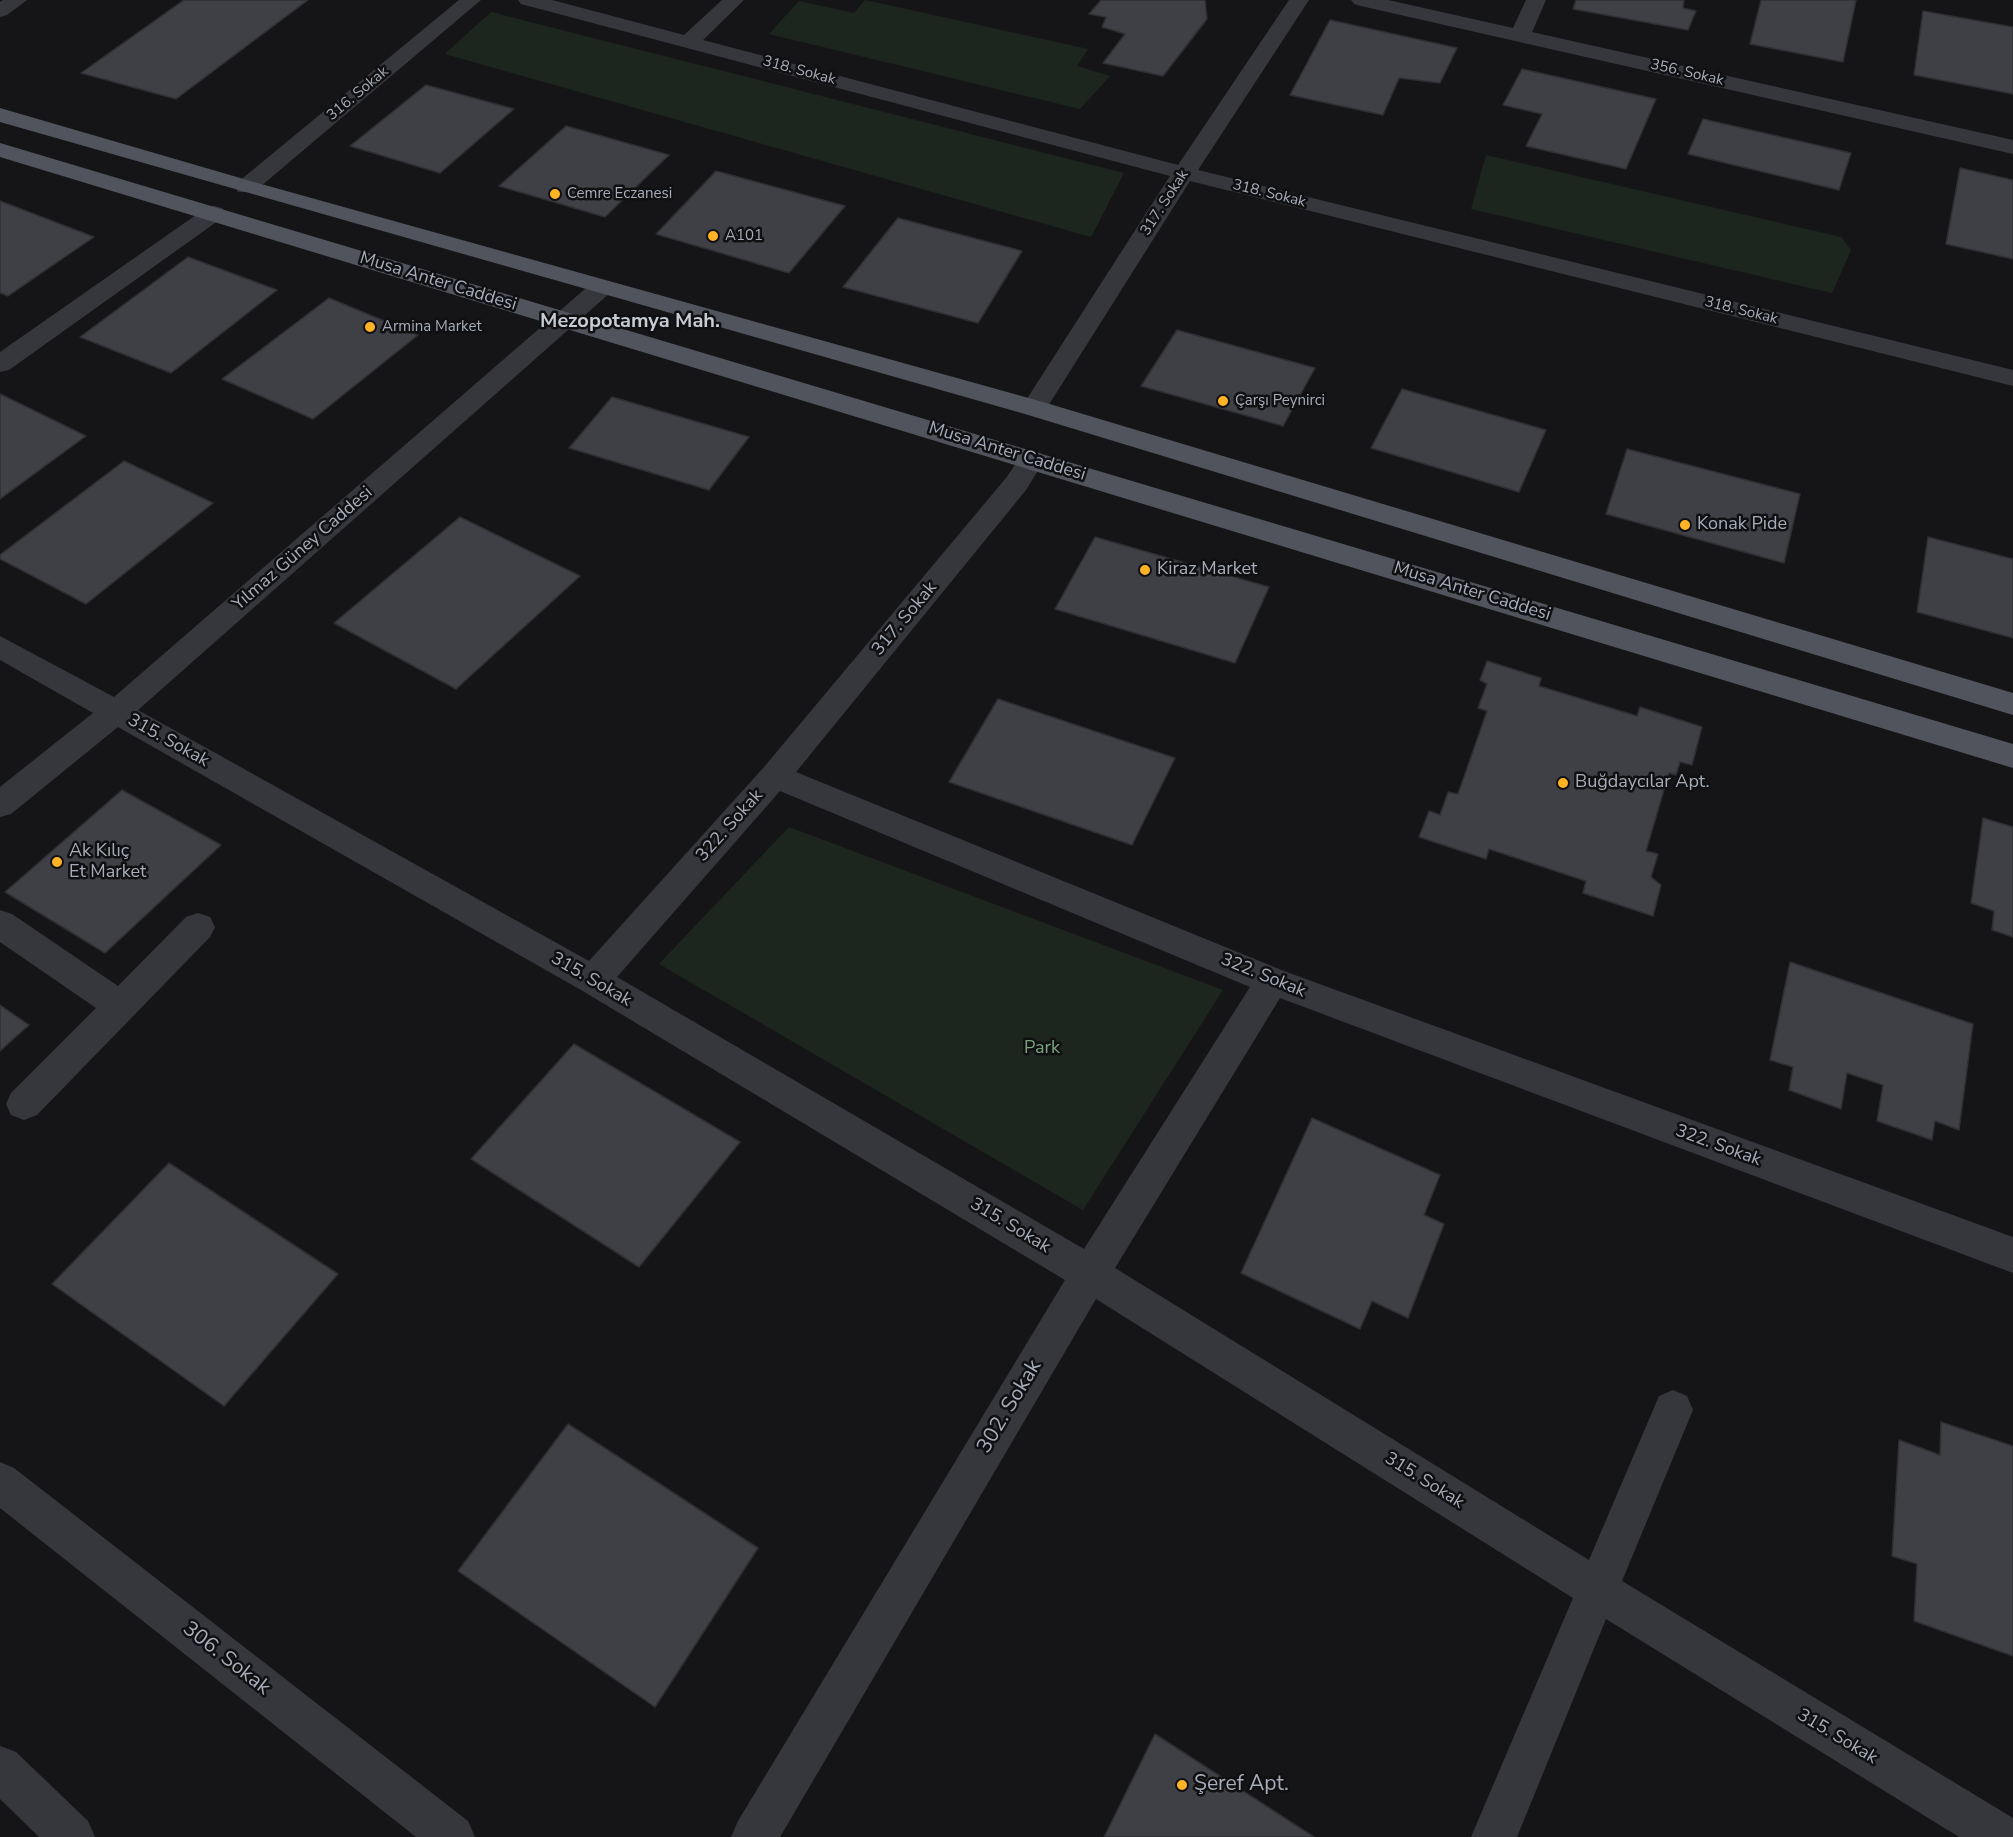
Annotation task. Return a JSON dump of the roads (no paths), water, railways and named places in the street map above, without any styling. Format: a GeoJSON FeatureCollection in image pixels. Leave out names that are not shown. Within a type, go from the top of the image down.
{"type":"FeatureCollection","features":[{"type":"Feature","properties":{"kind":"main road","name":"Musa Anter Caddesi"},"geometry":{"type":"LineString","coordinates":[[0,115],[246,187],[1034,408],[2013,704]]}},
{"type":"Feature","properties":{"kind":"main road","name":"Musa Anter Caddesi"},"geometry":{"type":"LineString","coordinates":[[0,150],[2013,756]]}},
{"type":"Feature","properties":{"kind":"street"},"geometry":{"type":"LineString","coordinates":[[0,11],[16,0]]}},
{"type":"Feature","properties":{"kind":"street","name":"316. Sokak"},"geometry":{"type":"LineString","coordinates":[[246,187],[471,0]]}},
{"type":"Feature","properties":{"kind":"street","name":"318. Sokak"},"geometry":{"type":"LineString","coordinates":[[528,0],[1184,173],[2013,378]]}},
{"type":"Feature","properties":{"kind":"street"},"geometry":{"type":"LineString","coordinates":[[689,42],[734,0]]}},
{"type":"Feature","properties":{"kind":"street","name":"317. Sokak"},"geometry":{"type":"LineString","coordinates":[[1034,408],[1184,173],[1299,0]]}},
{"type":"Feature","properties":{"kind":"street","name":"356. Sokak"},"geometry":{"type":"LineString","coordinates":[[1361,0],[2013,147]]}},
{"type":"Feature","properties":{"kind":"street"},"geometry":{"type":"LineString","coordinates":[[1520,35],[1536,0]]}},
{"type":"Feature","properties":{"kind":"street"},"geometry":{"type":"LineString","coordinates":[[0,364],[214,213]]}},
{"type":"Feature","properties":{"kind":"street","name":"Yılmaz Güney Caddesi"},"geometry":{"type":"LineString","coordinates":[[0,805],[116,712],[602,287]]}},
{"type":"Feature","properties":{"kind":"street","name":"317. Sokak"},"geometry":{"type":"LineString","coordinates":[[774,776],[1016,484],[1032,459]]}},
{"type":"Feature","properties":{"kind":"street","name":"315. Sokak"},"geometry":{"type":"LineString","coordinates":[[0,647],[593,980],[1090,1274],[2002,1837]]}},
{"type":"Feature","properties":{"kind":"street","name":"322. Sokak"},"geometry":{"type":"LineString","coordinates":[[593,980],[774,776],[1272,981],[2013,1255]]}},
{"type":"Feature","properties":{"kind":"street"},"geometry":{"type":"LineString","coordinates":[[0,924],[120,1006]]}},
{"type":"Feature","properties":{"kind":"street"},"geometry":{"type":"LineString","coordinates":[[24,1104],[198,927]]}},
{"type":"Feature","properties":{"kind":"street","name":"302. Sokak"},"geometry":{"type":"LineString","coordinates":[[754,1837],[1090,1274],[1272,981]]}},
{"type":"Feature","properties":{"kind":"street"},"geometry":{"type":"LineString","coordinates":[[1494,1837],[1673,1410]]}},
{"type":"Feature","properties":{"kind":"street","name":"306. Sokak"},"geometry":{"type":"LineString","coordinates":[[0,1482],[452,1837]]}},
{"type":"Feature","properties":{"kind":"street"},"geometry":{"type":"LineString","coordinates":[[0,1768],[72,1837]]}},
{"type":"Feature","properties":{"kind":"place","name":"Cemre Eczanesi"},"geometry":{"type":"Point","coordinates":[555,194]}},
{"type":"Feature","properties":{"kind":"place","name":"A101"},"geometry":{"type":"Point","coordinates":[713,236]}},
{"type":"Feature","properties":{"kind":"place","name":"Armina Market"},"geometry":{"type":"Point","coordinates":[370,327]}},
{"type":"Feature","properties":{"kind":"place","name":"Çarşı Peynirci"},"geometry":{"type":"Point","coordinates":[1223,401]}},
{"type":"Feature","properties":{"kind":"place","name":"Konak Pide"},"geometry":{"type":"Point","coordinates":[1685,525]}},
{"type":"Feature","properties":{"kind":"place","name":"Kiraz Market"},"geometry":{"type":"Point","coordinates":[1145,570]}},
{"type":"Feature","properties":{"kind":"place","name":"Buğdaycılar Apt."},"geometry":{"type":"Point","coordinates":[1563,783]}},
{"type":"Feature","properties":{"kind":"place","name":"Ak Kılıç Et Market"},"geometry":{"type":"Point","coordinates":[57,862]}},
{"type":"Feature","properties":{"kind":"place","name":"Şeref Apt."},"geometry":{"type":"Point","coordinates":[1182,1785]}},
{"type":"Feature","properties":{"kind":"district","name":"Mezopotamya Mah."},"geometry":{"type":"Point","coordinates":[630,322]}},
{"type":"Feature","properties":{"kind":"park label","name":"Park"},"geometry":{"type":"Point","coordinates":[1042,1049]}}]}
